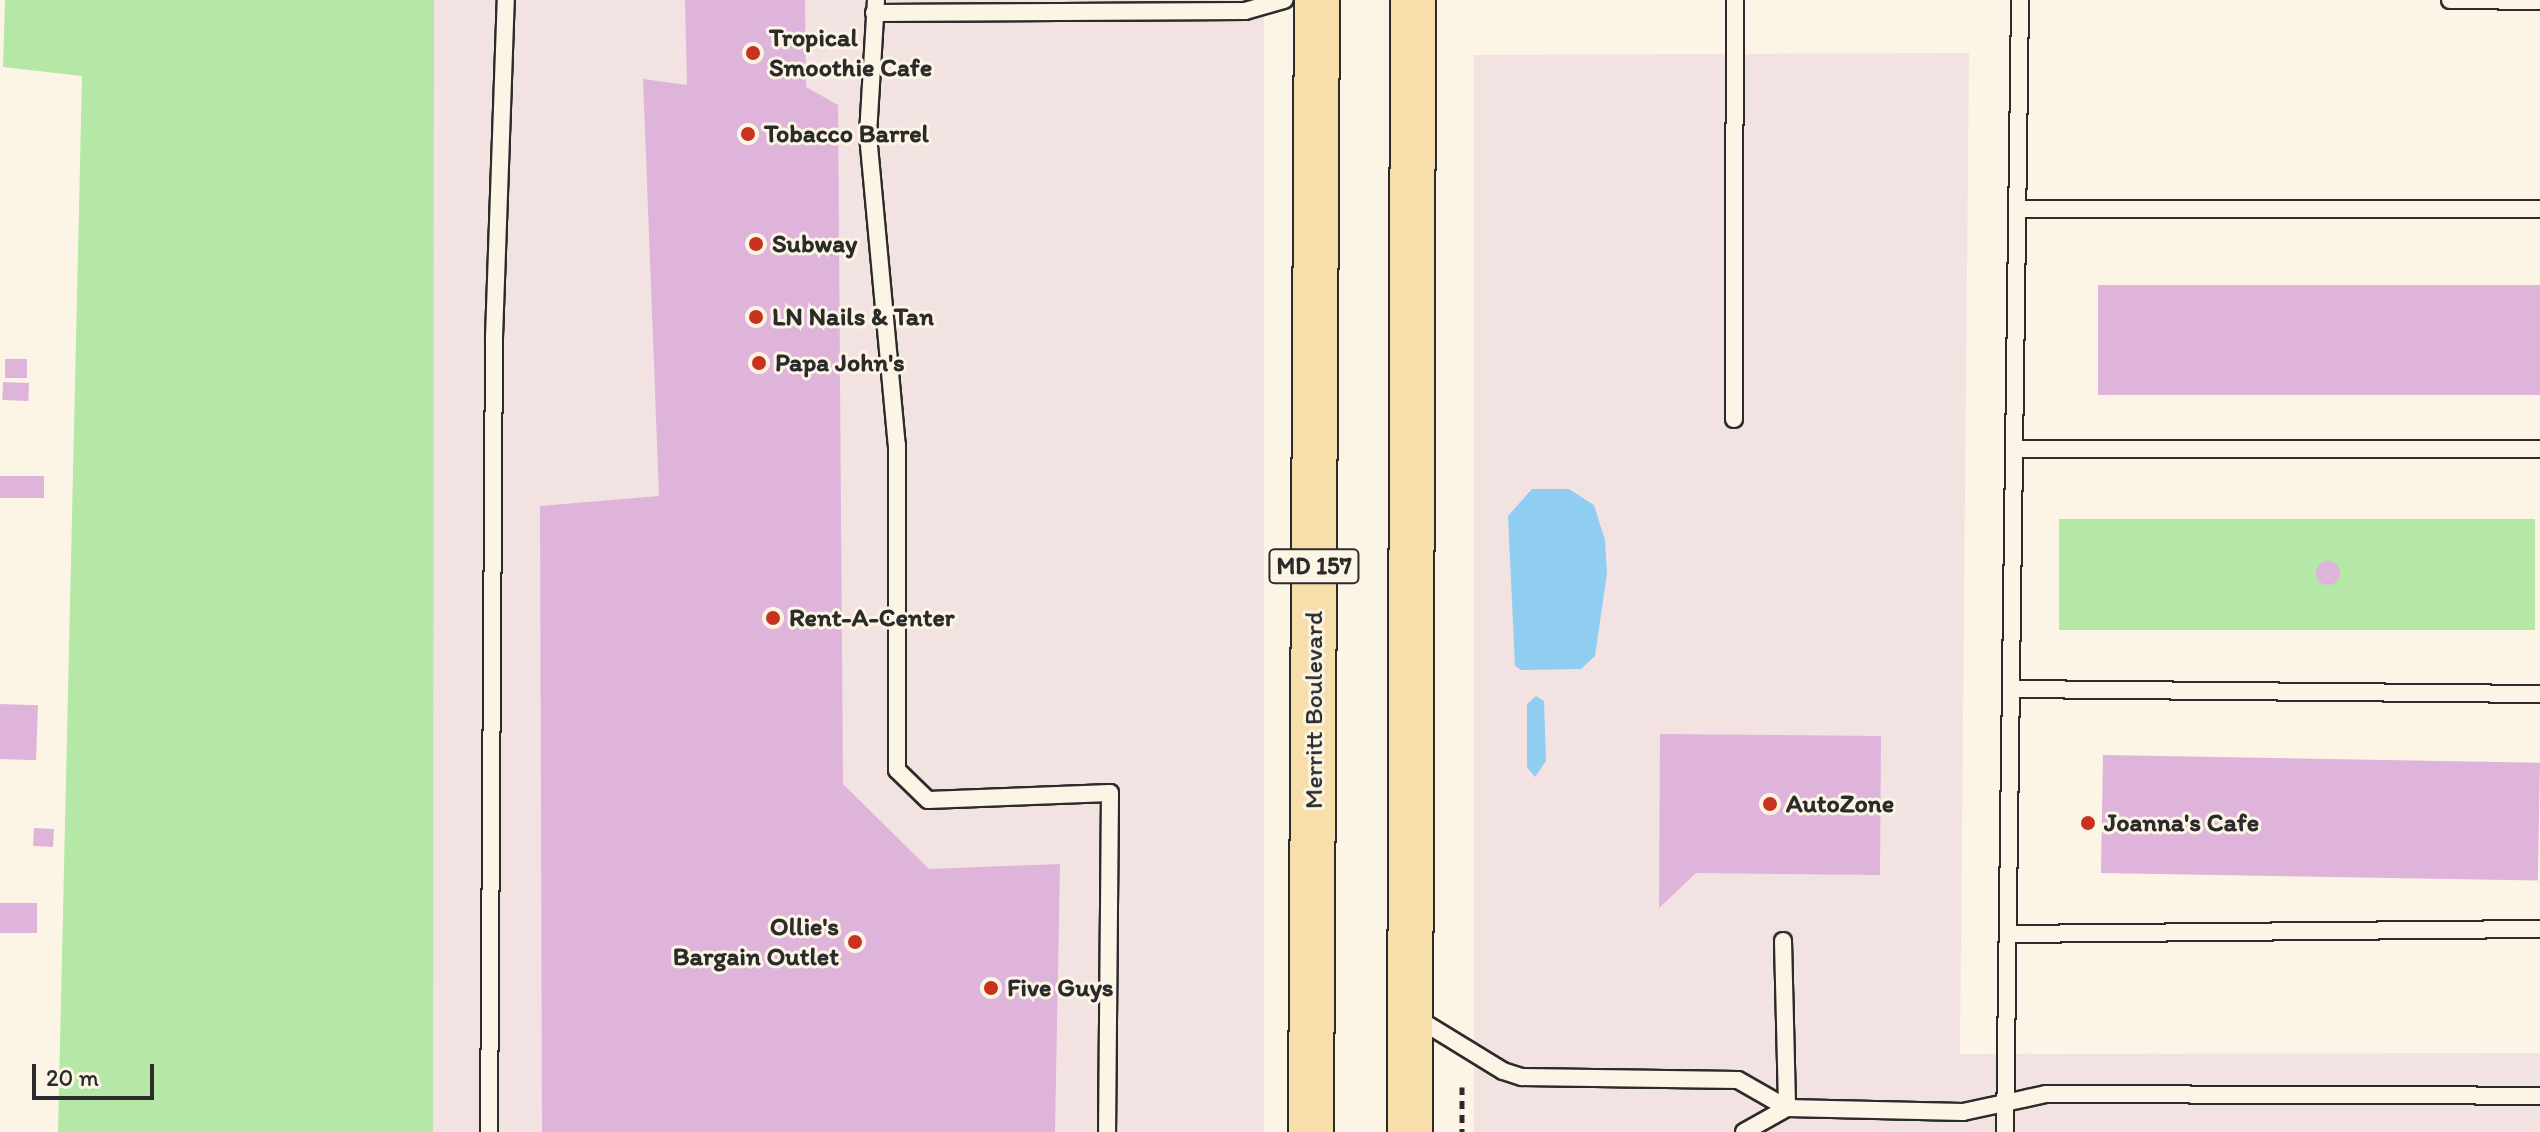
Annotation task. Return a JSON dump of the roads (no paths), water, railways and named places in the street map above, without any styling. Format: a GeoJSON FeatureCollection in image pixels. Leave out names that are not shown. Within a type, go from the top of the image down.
{"type":"FeatureCollection","features":[{"type":"Feature","properties":{"kind":"main road","name":"Merritt Boulevard"},"geometry":{"type":"LineString","coordinates":[[1311,1132],[1317,0]]}},
{"type":"Feature","properties":{"kind":"main road"},"geometry":{"type":"LineString","coordinates":[[1410,1132],[1413,0]]}},
{"type":"Feature","properties":{"kind":"lane"},"geometry":{"type":"LineString","coordinates":[[489,1132],[494,337],[506,0]]}},
{"type":"Feature","properties":{"kind":"lane"},"geometry":{"type":"LineString","coordinates":[[1107,1132],[1110,793],[928,800],[897,770],[897,445],[868,135],[875,7],[1245,11],[1284,0]]}},
{"type":"Feature","properties":{"kind":"lane"},"geometry":{"type":"LineString","coordinates":[[1734,419],[1735,0]]}},
{"type":"Feature","properties":{"kind":"lane"},"geometry":{"type":"LineString","coordinates":[[2005,1132],[2020,0]]}},
{"type":"Feature","properties":{"kind":"lane"},"geometry":{"type":"LineString","coordinates":[[2450,0],[2540,1]]}},
{"type":"Feature","properties":{"kind":"lane"},"geometry":{"type":"LineString","coordinates":[[2019,209],[2540,209]]}},
{"type":"Feature","properties":{"kind":"lane"},"geometry":{"type":"LineString","coordinates":[[2016,449],[2540,449]]}},
{"type":"Feature","properties":{"kind":"lane"},"geometry":{"type":"LineString","coordinates":[[2012,689],[2540,694]]}},
{"type":"Feature","properties":{"kind":"lane"},"geometry":{"type":"LineString","coordinates":[[2008,934],[2540,929]]}},
{"type":"Feature","properties":{"kind":"lane"},"geometry":{"type":"LineString","coordinates":[[1783,941],[1787,1108]]}},
{"type":"Feature","properties":{"kind":"lane"},"geometry":{"type":"LineString","coordinates":[[1410,1014],[1503,1071],[1522,1077],[1738,1080],[1787,1108],[1963,1112],[2046,1094],[2540,1096]]}},
{"type":"Feature","properties":{"kind":"lane"},"geometry":{"type":"LineString","coordinates":[[1744,1132],[1787,1108]]}},
{"type":"Feature","properties":{"kind":"water"},"geometry":{"type":"Polygon","coordinates":[[[1532,489],[1569,489],[1594,505],[1605,540],[1607,573],[1595,656],[1581,669],[1521,670],[1515,666],[1508,516],[1532,489]]]}},
{"type":"Feature","properties":{"kind":"water"},"geometry":{"type":"Polygon","coordinates":[[[1536,696],[1544,701],[1546,761],[1535,777],[1527,767],[1527,704],[1536,696]]]}},
{"type":"Feature","properties":{"kind":"place","name":"Tropical Smoothie Cafe"},"geometry":{"type":"Point","coordinates":[753,53]}},
{"type":"Feature","properties":{"kind":"place","name":"Tobacco Barrel"},"geometry":{"type":"Point","coordinates":[748,134]}},
{"type":"Feature","properties":{"kind":"place","name":"Subway"},"geometry":{"type":"Point","coordinates":[756,244]}},
{"type":"Feature","properties":{"kind":"place","name":"LN Nails & Tan"},"geometry":{"type":"Point","coordinates":[756,317]}},
{"type":"Feature","properties":{"kind":"place","name":"Papa John's"},"geometry":{"type":"Point","coordinates":[759,363]}},
{"type":"Feature","properties":{"kind":"place","name":"Rent-A-Center"},"geometry":{"type":"Point","coordinates":[773,618]}},
{"type":"Feature","properties":{"kind":"place","name":"AutoZone"},"geometry":{"type":"Point","coordinates":[1770,804]}},
{"type":"Feature","properties":{"kind":"place","name":"Joanna's Cafe"},"geometry":{"type":"Point","coordinates":[2088,823]}},
{"type":"Feature","properties":{"kind":"place","name":"Ollie's Bargain Outlet"},"geometry":{"type":"Point","coordinates":[855,942]}},
{"type":"Feature","properties":{"kind":"place","name":"Five Guys"},"geometry":{"type":"Point","coordinates":[991,988]}}]}
